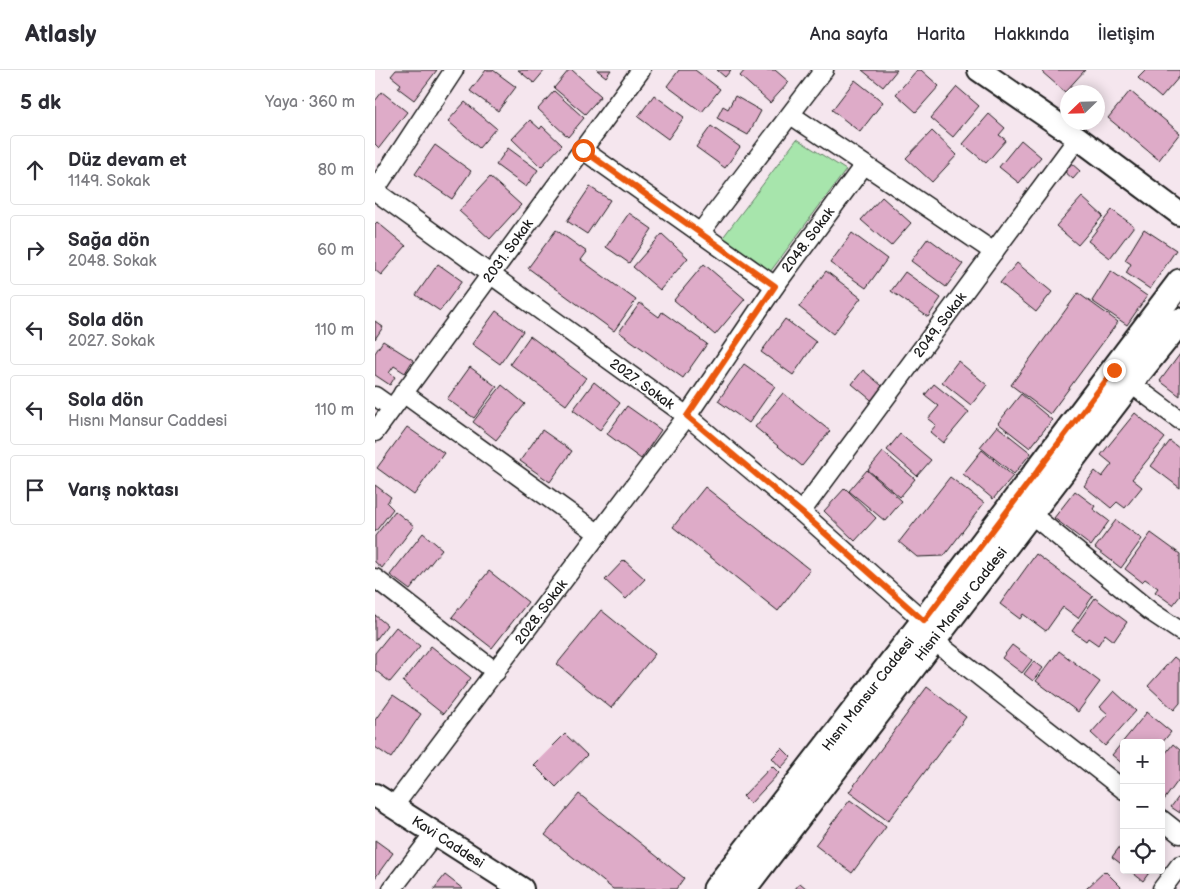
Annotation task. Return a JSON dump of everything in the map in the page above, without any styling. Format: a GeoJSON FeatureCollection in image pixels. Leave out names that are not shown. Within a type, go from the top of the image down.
{"type":"FeatureCollection","features":[{"type":"Feature","properties":{"kind":"main road","name":"Hısnı Mansur Caddesi"},"geometry":{"type":"LineString","coordinates":[[716,889],[929,631],[1180,282]]}},
{"type":"Feature","properties":{"kind":"main road","name":"Hisni Mansur Caddesi"},"geometry":{"type":"LineString","coordinates":[[743,889],[929,631],[1031,514],[1130,382],[1180,321]]}},
{"type":"Feature","properties":{"kind":"street"},"geometry":{"type":"LineString","coordinates":[[375,191],[454,70]]}},
{"type":"Feature","properties":{"kind":"street","name":"2031. Sokak"},"geometry":{"type":"LineString","coordinates":[[375,432],[641,70]]}},
{"type":"Feature","properties":{"kind":"street"},"geometry":{"type":"LineString","coordinates":[[700,233],[791,115],[823,70]]}},
{"type":"Feature","properties":{"kind":"street"},"geometry":{"type":"LineString","coordinates":[[979,70],[1079,138],[1180,214]]}},
{"type":"Feature","properties":{"kind":"street"},"geometry":{"type":"LineString","coordinates":[[791,115],[994,252]]}},
{"type":"Feature","properties":{"kind":"street","name":"2049. Sokak"},"geometry":{"type":"LineString","coordinates":[[801,512],[1079,138]]}},
{"type":"Feature","properties":{"kind":"street"},"geometry":{"type":"LineString","coordinates":[[583,150],[775,286]]}},
{"type":"Feature","properties":{"kind":"street","name":"2048. Sokak"},"geometry":{"type":"LineString","coordinates":[[687,416],[775,286],[864,165]]}},
{"type":"Feature","properties":{"kind":"street","name":"2027. Sokak"},"geometry":{"type":"LineString","coordinates":[[375,191],[687,416],[801,512],[929,631],[1120,787]]}},
{"type":"Feature","properties":{"kind":"street"},"geometry":{"type":"LineString","coordinates":[[1130,382],[1180,420]]}},
{"type":"Feature","properties":{"kind":"street"},"geometry":{"type":"LineString","coordinates":[[403,393],[599,534]]}},
{"type":"Feature","properties":{"kind":"street"},"geometry":{"type":"LineString","coordinates":[[375,396],[392,408]]}},
{"type":"Feature","properties":{"kind":"street","name":"2028. Sokak"},"geometry":{"type":"LineString","coordinates":[[384,801],[496,672],[687,416]]}},
{"type":"Feature","properties":{"kind":"street"},"geometry":{"type":"LineString","coordinates":[[1031,514],[1151,611],[1180,631]]}},
{"type":"Feature","properties":{"kind":"street"},"geometry":{"type":"LineString","coordinates":[[375,578],[496,672]]}},
{"type":"Feature","properties":{"kind":"street","name":"Kavi Caddesi"},"geometry":{"type":"LineString","coordinates":[[384,801],[522,889]]}},
{"type":"Feature","properties":{"kind":"street"},"geometry":{"type":"LineString","coordinates":[[1165,822],[1180,834]]}},
{"type":"Feature","properties":{"kind":"street"},"geometry":{"type":"LineString","coordinates":[[393,889],[435,833]]}},
{"type":"Feature","properties":{"kind":"street"},"geometry":{"type":"LineString","coordinates":[[1162,889],[1180,865]]}},
{"type":"Feature","properties":{"kind":"green space"},"geometry":{"type":"Polygon","coordinates":[[[797,139],[846,170],[770,272],[721,240],[797,139]]]}},
{"type":"Feature","properties":{"kind":"building"},"geometry":{"type":"Polygon","coordinates":[[[396,70],[437,70],[414,100],[398,88],[401,84],[391,76],[396,70]]]}},
{"type":"Feature","properties":{"kind":"building"},"geometry":{"type":"Polygon","coordinates":[[[486,70],[493,70],[516,87],[498,111],[470,91],[486,70]]]}},
{"type":"Feature","properties":{"kind":"building"},"geometry":{"type":"Polygon","coordinates":[[[518,70],[545,70],[534,83],[518,70]]]}},
{"type":"Feature","properties":{"kind":"building"},"geometry":{"type":"Polygon","coordinates":[[[569,70],[572,70],[601,96],[585,114],[554,88],[569,70]]]}},
{"type":"Feature","properties":{"kind":"building"},"geometry":{"type":"Polygon","coordinates":[[[597,70],[611,70],[606,77],[597,70]]]}},
{"type":"Feature","properties":{"kind":"building"},"geometry":{"type":"Polygon","coordinates":[[[679,70],[695,70],[720,89],[702,112],[667,86],[679,70]]]}},
{"type":"Feature","properties":{"kind":"building"},"geometry":{"type":"Polygon","coordinates":[[[717,70],[731,70],[725,77],[717,70]]]}},
{"type":"Feature","properties":{"kind":"building"},"geometry":{"type":"Polygon","coordinates":[[[745,70],[775,70],[789,82],[770,103],[740,76],[745,70]]]}},
{"type":"Feature","properties":{"kind":"building"},"geometry":{"type":"Polygon","coordinates":[[[862,70],[897,70],[883,87],[862,70]]]}},
{"type":"Feature","properties":{"kind":"building"},"geometry":{"type":"Polygon","coordinates":[[[917,70],[921,70],[939,86],[916,112],[896,94],[917,70]]]}},
{"type":"Feature","properties":{"kind":"building"},"geometry":{"type":"Polygon","coordinates":[[[1044,70],[1085,70],[1071,85],[1060,85],[1060,88],[1042,72],[1044,70]]]}},
{"type":"Feature","properties":{"kind":"building"},"geometry":{"type":"Polygon","coordinates":[[[1146,70],[1180,70],[1180,76],[1161,98],[1138,78],[1146,70]]]}},
{"type":"Feature","properties":{"kind":"building"},"geometry":{"type":"Polygon","coordinates":[[[855,80],[883,102],[860,132],[832,110],[855,80]]]}},
{"type":"Feature","properties":{"kind":"building"},"geometry":{"type":"Polygon","coordinates":[[[957,87],[979,106],[953,137],[931,118],[957,87]]]}},
{"type":"Feature","properties":{"kind":"building"},"geometry":{"type":"Polygon","coordinates":[[[554,91],[584,118],[568,137],[538,109],[554,91]]]}},
{"type":"Feature","properties":{"kind":"building"},"geometry":{"type":"Polygon","coordinates":[[[1130,91],[1180,133],[1159,160],[1108,118],[1130,91]]]}},
{"type":"Feature","properties":{"kind":"building"},"geometry":{"type":"Polygon","coordinates":[[[382,92],[407,112],[379,148],[375,144],[375,101],[382,92]]]}},
{"type":"Feature","properties":{"kind":"building"},"geometry":{"type":"Polygon","coordinates":[[[654,95],[684,117],[668,139],[638,117],[654,95]]]}},
{"type":"Feature","properties":{"kind":"building"},"geometry":{"type":"Polygon","coordinates":[[[735,96],[761,111],[748,135],[717,118],[723,106],[728,109],[735,96]]]}},
{"type":"Feature","properties":{"kind":"building"},"geometry":{"type":"Polygon","coordinates":[[[465,102],[496,128],[479,148],[448,121],[465,102]]]}},
{"type":"Feature","properties":{"kind":"building"},"geometry":{"type":"Polygon","coordinates":[[[989,114],[1005,128],[999,135],[1006,140],[986,163],[963,144],[989,114]]]}},
{"type":"Feature","properties":{"kind":"building"},"geometry":{"type":"Polygon","coordinates":[[[530,120],[540,129],[542,126],[562,145],[541,167],[512,139],[530,120]]]}},
{"type":"Feature","properties":{"kind":"building"},"geometry":{"type":"Polygon","coordinates":[[[711,126],[740,147],[725,168],[696,147],[711,126]]]}},
{"type":"Feature","properties":{"kind":"building"},"geometry":{"type":"Polygon","coordinates":[[[932,131],[957,155],[932,182],[906,158],[932,131]]]}},
{"type":"Feature","properties":{"kind":"building"},"geometry":{"type":"Polygon","coordinates":[[[1021,140],[1041,157],[1019,183],[999,167],[1021,140]]]}},
{"type":"Feature","properties":{"kind":"building"},"geometry":{"type":"Polygon","coordinates":[[[435,145],[471,171],[452,199],[415,174],[435,145]]]}},
{"type":"Feature","properties":{"kind":"building"},"geometry":{"type":"Polygon","coordinates":[[[508,148],[538,170],[526,187],[496,165],[508,148]]]}},
{"type":"Feature","properties":{"kind":"building"},"geometry":{"type":"Polygon","coordinates":[[[1071,163],[1080,171],[1073,179],[1064,171],[1071,163]]]}},
{"type":"Feature","properties":{"kind":"building"},"geometry":{"type":"Polygon","coordinates":[[[490,177],[521,205],[490,239],[459,211],[490,177]]]}},
{"type":"Feature","properties":{"kind":"building"},"geometry":{"type":"Polygon","coordinates":[[[590,187],[610,200],[587,234],[567,221],[590,187]]]}},
{"type":"Feature","properties":{"kind":"building"},"geometry":{"type":"Polygon","coordinates":[[[882,197],[911,223],[891,246],[861,220],[882,197]]]}},
{"type":"Feature","properties":{"kind":"building"},"geometry":{"type":"Polygon","coordinates":[[[1082,197],[1103,216],[1078,245],[1056,226],[1082,197]]]}},
{"type":"Feature","properties":{"kind":"building"},"geometry":{"type":"Polygon","coordinates":[[[1112,210],[1134,226],[1110,258],[1088,241],[1112,210]]]}},
{"type":"Feature","properties":{"kind":"building"},"geometry":{"type":"Polygon","coordinates":[[[629,213],[652,229],[629,263],[606,247],[629,213]]]}},
{"type":"Feature","properties":{"kind":"building"},"geometry":{"type":"Polygon","coordinates":[[[377,222],[406,246],[381,275],[375,270],[375,224],[377,222]]]}},
{"type":"Feature","properties":{"kind":"building"},"geometry":{"type":"Polygon","coordinates":[[[1144,229],[1176,250],[1150,289],[1126,273],[1131,264],[1125,260],[1144,229]]]}},
{"type":"Feature","properties":{"kind":"building"},"geometry":{"type":"Polygon","coordinates":[[[556,230],[587,252],[581,260],[636,300],[614,331],[528,268],[556,230]]]}},
{"type":"Feature","properties":{"kind":"building"},"geometry":{"type":"Polygon","coordinates":[[[852,233],[887,259],[866,288],[830,263],[852,233]]]}},
{"type":"Feature","properties":{"kind":"building"},"geometry":{"type":"Polygon","coordinates":[[[662,234],[688,258],[660,290],[633,267],[662,234]]]}},
{"type":"Feature","properties":{"kind":"building"},"geometry":{"type":"Polygon","coordinates":[[[928,238],[963,264],[946,287],[911,261],[928,238]]]}},
{"type":"Feature","properties":{"kind":"building"},"geometry":{"type":"Polygon","coordinates":[[[1017,263],[1052,292],[1036,312],[1000,283],[1017,263]]]}},
{"type":"Feature","properties":{"kind":"building"},"geometry":{"type":"Polygon","coordinates":[[[438,264],[462,281],[440,311],[416,295],[438,264]]]}},
{"type":"Feature","properties":{"kind":"building"},"geometry":{"type":"Polygon","coordinates":[[[704,264],[745,299],[715,335],[674,300],[704,264]]]}},
{"type":"Feature","properties":{"kind":"building"},"geometry":{"type":"Polygon","coordinates":[[[826,271],[861,298],[833,334],[799,307],[826,271]]]}},
{"type":"Feature","properties":{"kind":"building"},"geometry":{"type":"Polygon","coordinates":[[[1111,271],[1147,296],[1127,325],[1092,301],[1111,271]]]}},
{"type":"Feature","properties":{"kind":"building"},"geometry":{"type":"Polygon","coordinates":[[[905,272],[941,298],[928,317],[891,291],[905,272]]]}},
{"type":"Feature","properties":{"kind":"building"},"geometry":{"type":"Polygon","coordinates":[[[1078,293],[1118,322],[1050,414],[1011,385],[1078,293]]]}},
{"type":"Feature","properties":{"kind":"building"},"geometry":{"type":"Polygon","coordinates":[[[640,303],[659,317],[662,312],[707,344],[683,378],[619,332],[640,303]]]}},
{"type":"Feature","properties":{"kind":"building"},"geometry":{"type":"Polygon","coordinates":[[[496,311],[523,331],[500,364],[472,344],[496,311]]]}},
{"type":"Feature","properties":{"kind":"building"},"geometry":{"type":"Polygon","coordinates":[[[785,319],[816,342],[793,375],[761,352],[785,319]]]}},
{"type":"Feature","properties":{"kind":"building"},"geometry":{"type":"Polygon","coordinates":[[[375,321],[383,327],[375,339],[375,321]]]}},
{"type":"Feature","properties":{"kind":"building"},"geometry":{"type":"Polygon","coordinates":[[[530,336],[586,378],[566,405],[510,364],[530,336]]]}},
{"type":"Feature","properties":{"kind":"building"},"geometry":{"type":"Polygon","coordinates":[[[383,341],[413,360],[405,373],[394,366],[389,373],[395,377],[390,385],[375,375],[375,353],[383,341]]]}},
{"type":"Feature","properties":{"kind":"building"},"geometry":{"type":"Polygon","coordinates":[[[1180,354],[1180,396],[1160,381],[1180,354]]]}},
{"type":"Feature","properties":{"kind":"building"},"geometry":{"type":"Polygon","coordinates":[[[958,361],[987,385],[971,405],[942,382],[958,361]]]}},
{"type":"Feature","properties":{"kind":"building"},"geometry":{"type":"Polygon","coordinates":[[[744,364],[775,386],[749,423],[718,401],[744,364]]]}},
{"type":"Feature","properties":{"kind":"building"},"geometry":{"type":"Polygon","coordinates":[[[470,367],[497,387],[474,418],[447,399],[470,367]]]}},
{"type":"Feature","properties":{"kind":"building"},"geometry":{"type":"Polygon","coordinates":[[[863,370],[887,390],[876,404],[852,384],[863,370]]]}},
{"type":"Feature","properties":{"kind":"building"},"geometry":{"type":"Polygon","coordinates":[[[594,382],[620,403],[600,430],[573,410],[594,382]]]}},
{"type":"Feature","properties":{"kind":"building"},"geometry":{"type":"Polygon","coordinates":[[[934,384],[969,412],[943,443],[930,432],[936,425],[928,419],[939,406],[925,395],[934,384]]]}},
{"type":"Feature","properties":{"kind":"building"},"geometry":{"type":"Polygon","coordinates":[[[502,385],[525,404],[496,440],[473,422],[502,385]]]}},
{"type":"Feature","properties":{"kind":"building"},"geometry":{"type":"Polygon","coordinates":[[[783,393],[830,431],[802,466],[755,427],[783,393]]]}},
{"type":"Feature","properties":{"kind":"building"},"geometry":{"type":"Polygon","coordinates":[[[1021,394],[1052,420],[1030,448],[998,423],[1021,394]]]}},
{"type":"Feature","properties":{"kind":"building"},"geometry":{"type":"Polygon","coordinates":[[[627,406],[661,430],[641,459],[607,434],[627,406]]]}},
{"type":"Feature","properties":{"kind":"building"},"geometry":{"type":"Polygon","coordinates":[[[1135,413],[1165,438],[1132,479],[1142,487],[1125,508],[1117,502],[1111,508],[1084,486],[1095,471],[1102,477],[1112,464],[1101,455],[1135,413]]]}},
{"type":"Feature","properties":{"kind":"building"},"geometry":{"type":"Polygon","coordinates":[[[997,426],[1031,453],[1014,474],[980,447],[997,426]]]}},
{"type":"Feature","properties":{"kind":"building"},"geometry":{"type":"Polygon","coordinates":[[[407,427],[444,453],[414,495],[377,468],[407,427]]]}},
{"type":"Feature","properties":{"kind":"building"},"geometry":{"type":"Polygon","coordinates":[[[542,430],[572,451],[550,482],[520,461],[542,430]]]}},
{"type":"Feature","properties":{"kind":"building"},"geometry":{"type":"Polygon","coordinates":[[[900,434],[931,460],[917,476],[887,450],[900,434]]]}},
{"type":"Feature","properties":{"kind":"building"},"geometry":{"type":"Polygon","coordinates":[[[1170,441],[1180,449],[1180,488],[1151,466],[1170,441]]]}},
{"type":"Feature","properties":{"kind":"building"},"geometry":{"type":"Polygon","coordinates":[[[982,450],[1013,476],[993,499],[963,474],[982,450]]]}},
{"type":"Feature","properties":{"kind":"building"},"geometry":{"type":"Polygon","coordinates":[[[883,452],[915,479],[900,497],[868,470],[883,452]]]}},
{"type":"Feature","properties":{"kind":"building"},"geometry":{"type":"Polygon","coordinates":[[[867,470],[902,501],[885,521],[849,491],[867,470]]]}},
{"type":"Feature","properties":{"kind":"building"},"geometry":{"type":"Polygon","coordinates":[[[950,477],[984,503],[944,556],[917,557],[899,542],[950,477]]]}},
{"type":"Feature","properties":{"kind":"building"},"geometry":{"type":"Polygon","coordinates":[[[375,485],[391,497],[387,503],[393,509],[375,532],[375,485]]]}},
{"type":"Feature","properties":{"kind":"building"},"geometry":{"type":"Polygon","coordinates":[[[705,487],[810,570],[778,611],[673,527],[705,487]]]}},
{"type":"Feature","properties":{"kind":"building"},"geometry":{"type":"Polygon","coordinates":[[[845,488],[876,518],[855,541],[824,511],[845,488]]]}},
{"type":"Feature","properties":{"kind":"building"},"geometry":{"type":"Polygon","coordinates":[[[1075,491],[1095,506],[1093,509],[1109,521],[1091,546],[1054,518],[1075,491]]]}},
{"type":"Feature","properties":{"kind":"building"},"geometry":{"type":"Polygon","coordinates":[[[395,511],[414,526],[382,568],[375,562],[375,536],[395,511]]]}},
{"type":"Feature","properties":{"kind":"building"},"geometry":{"type":"Polygon","coordinates":[[[1116,520],[1142,539],[1121,568],[1095,548],[1116,520]]]}},
{"type":"Feature","properties":{"kind":"building"},"geometry":{"type":"Polygon","coordinates":[[[423,533],[442,549],[410,590],[390,575],[423,533]]]}},
{"type":"Feature","properties":{"kind":"building"},"geometry":{"type":"Polygon","coordinates":[[[1151,533],[1180,554],[1180,596],[1173,605],[1155,592],[1158,588],[1145,579],[1142,582],[1125,569],[1151,533]]]}},
{"type":"Feature","properties":{"kind":"building"},"geometry":{"type":"Polygon","coordinates":[[[1036,554],[1093,596],[1078,618],[1063,607],[1046,631],[1023,614],[1020,619],[1000,604],[1036,554]]]}},
{"type":"Feature","properties":{"kind":"building"},"geometry":{"type":"Polygon","coordinates":[[[624,560],[645,579],[626,599],[605,580],[624,560]]]}},
{"type":"Feature","properties":{"kind":"building"},"geometry":{"type":"Polygon","coordinates":[[[489,571],[528,602],[492,648],[452,617],[489,571]]]}},
{"type":"Feature","properties":{"kind":"building"},"geometry":{"type":"Polygon","coordinates":[[[1095,598],[1127,622],[1114,641],[1105,634],[1098,645],[1088,638],[1086,641],[1072,631],[1095,598]]]}},
{"type":"Feature","properties":{"kind":"building"},"geometry":{"type":"Polygon","coordinates":[[[601,610],[655,654],[611,708],[557,664],[601,610]]]}},
{"type":"Feature","properties":{"kind":"building"},"geometry":{"type":"Polygon","coordinates":[[[375,615],[387,625],[375,641],[375,615]]]}},
{"type":"Feature","properties":{"kind":"building"},"geometry":{"type":"Polygon","coordinates":[[[396,627],[420,646],[390,682],[375,670],[375,653],[396,627]]]}},
{"type":"Feature","properties":{"kind":"building"},"geometry":{"type":"Polygon","coordinates":[[[1012,645],[1032,660],[1022,673],[1002,658],[1012,645]]]}},
{"type":"Feature","properties":{"kind":"building"},"geometry":{"type":"Polygon","coordinates":[[[431,646],[471,678],[443,714],[403,682],[431,646]]]}},
{"type":"Feature","properties":{"kind":"building"},"geometry":{"type":"Polygon","coordinates":[[[1059,651],[1100,682],[1078,712],[1036,681],[1059,651]]]}},
{"type":"Feature","properties":{"kind":"building"},"geometry":{"type":"Polygon","coordinates":[[[1174,657],[1180,662],[1180,703],[1174,710],[1148,686],[1174,657]]]}},
{"type":"Feature","properties":{"kind":"building"},"geometry":{"type":"Polygon","coordinates":[[[1034,661],[1043,668],[1033,681],[1024,674],[1034,661]]]}},
{"type":"Feature","properties":{"kind":"building"},"geometry":{"type":"Polygon","coordinates":[[[927,687],[966,717],[888,821],[849,792],[927,687]]]}},
{"type":"Feature","properties":{"kind":"building"},"geometry":{"type":"Polygon","coordinates":[[[1114,691],[1136,711],[1105,746],[1091,733],[1108,714],[1100,707],[1114,691]]]}},
{"type":"Feature","properties":{"kind":"building"},"geometry":{"type":"Polygon","coordinates":[[[393,695],[421,714],[391,758],[375,747],[375,720],[393,695]]]}},
{"type":"Feature","properties":{"kind":"building"},"geometry":{"type":"Polygon","coordinates":[[[1147,712],[1171,732],[1165,739],[1125,739],[1147,712]]]}},
{"type":"Feature","properties":{"kind":"building"},"geometry":{"type":"Polygon","coordinates":[[[565,734],[587,755],[556,787],[534,765],[565,734]]]}},
{"type":"Feature","properties":{"kind":"building"},"geometry":{"type":"Polygon","coordinates":[[[1173,744],[1180,750],[1180,778],[1165,799],[1165,784],[1165,754],[1173,744]]]}},
{"type":"Feature","properties":{"kind":"building"},"geometry":{"type":"Polygon","coordinates":[[[1120,745],[1120,762],[1112,755],[1120,745]]]}},
{"type":"Feature","properties":{"kind":"building"},"geometry":{"type":"Polygon","coordinates":[[[782,748],[791,757],[781,768],[772,758],[782,748]]]}},
{"type":"Feature","properties":{"kind":"building"},"geometry":{"type":"Polygon","coordinates":[[[772,766],[779,773],[750,804],[743,796],[772,766]]]}},
{"type":"Feature","properties":{"kind":"building"},"geometry":{"type":"Polygon","coordinates":[[[579,794],[684,878],[676,889],[613,889],[545,835],[579,794]]]}},
{"type":"Feature","properties":{"kind":"building"},"geometry":{"type":"Polygon","coordinates":[[[1180,795],[1180,813],[1171,807],[1180,795]]]}},
{"type":"Feature","properties":{"kind":"building"},"geometry":{"type":"Polygon","coordinates":[[[850,800],[886,827],[852,873],[815,845],[850,800]]]}},
{"type":"Feature","properties":{"kind":"building"},"geometry":{"type":"Polygon","coordinates":[[[375,840],[393,853],[375,878],[375,840]]]}},
{"type":"Feature","properties":{"kind":"building"},"geometry":{"type":"Polygon","coordinates":[[[1120,846],[1120,863],[1112,857],[1120,846]]]}},
{"type":"Feature","properties":{"kind":"building"},"geometry":{"type":"Polygon","coordinates":[[[1105,871],[1123,889],[1086,889],[1105,871]]]}},
{"type":"Feature","properties":{"kind":"building"},"geometry":{"type":"Polygon","coordinates":[[[1134,874],[1148,874],[1143,881],[1134,874]]]}},
{"type":"Feature","properties":{"kind":"building"},"geometry":{"type":"Polygon","coordinates":[[[445,875],[463,889],[434,889],[445,875]]]}},
{"type":"Feature","properties":{"kind":"building"},"geometry":{"type":"Polygon","coordinates":[[[800,883],[807,889],[795,889],[800,883]]]}},
{"type":"Feature","properties":{"kind":"route"},"geometry":{"type":"LineString","coordinates":[[583,150],[775,286],[687,416],[801,512],[924,621],[1114,370]]}}]}
